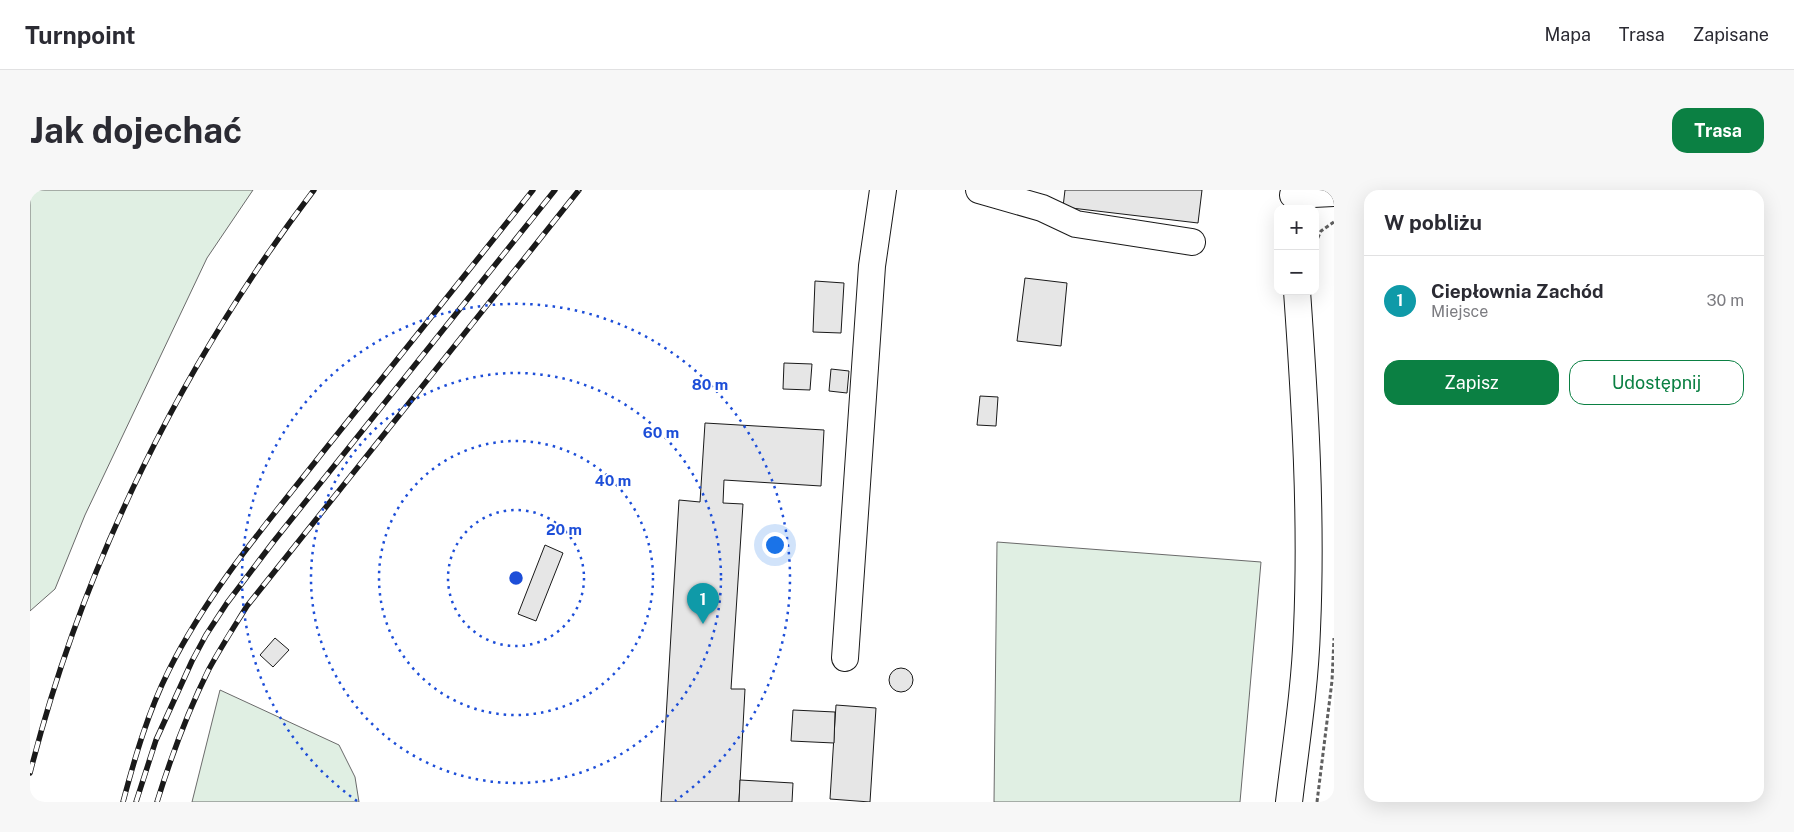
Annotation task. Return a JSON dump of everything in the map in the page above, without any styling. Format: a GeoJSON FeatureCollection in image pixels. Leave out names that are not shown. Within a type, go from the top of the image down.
{"type":"FeatureCollection","features":[{"type":"Feature","properties":{"kind":"street"},"geometry":{"type":"LineString","coordinates":[[845,658],[872,266],[883,190]]}},
{"type":"Feature","properties":{"kind":"street"},"geometry":{"type":"LineString","coordinates":[[979,190],[1044,199],[1076,224],[1192,242]]}},
{"type":"Feature","properties":{"kind":"street"},"geometry":{"type":"LineString","coordinates":[[1289,199],[1334,193]]}},
{"type":"Feature","properties":{"kind":"street"},"geometry":{"type":"LineString","coordinates":[[1289,802],[1300,713],[1307,630],[1309,540],[1307,454],[1297,295]]}},
{"type":"Feature","properties":{"kind":"path"},"geometry":{"type":"LineString","coordinates":[[1280,250],[1289,199]]}},
{"type":"Feature","properties":{"kind":"path"},"geometry":{"type":"LineString","coordinates":[[1319,235],[1321,231],[1334,222]]}},
{"type":"Feature","properties":{"kind":"path"},"geometry":{"type":"LineString","coordinates":[[1317,802],[1332,681],[1334,638]]}},
{"type":"Feature","properties":{"kind":"green space"},"geometry":{"type":"Polygon","coordinates":[[[30,190],[253,190],[207,258],[85,515],[55,589],[30,611],[30,190]]]}},
{"type":"Feature","properties":{"kind":"green space"},"geometry":{"type":"Polygon","coordinates":[[[997,542],[1261,562],[1240,802],[994,802],[997,542]]]}},
{"type":"Feature","properties":{"kind":"green space"},"geometry":{"type":"Polygon","coordinates":[[[220,690],[339,745],[355,777],[359,802],[192,802],[220,690]]]}},
{"type":"Feature","properties":{"kind":"building"},"geometry":{"type":"Polygon","coordinates":[[[1065,190],[1202,190],[1198,223],[1063,207],[1065,190]]]}},
{"type":"Feature","properties":{"kind":"building"},"geometry":{"type":"Polygon","coordinates":[[[1025,278],[1067,283],[1061,346],[1017,341],[1025,278]]]}},
{"type":"Feature","properties":{"kind":"building"},"geometry":{"type":"Polygon","coordinates":[[[815,281],[844,283],[841,333],[813,332],[815,281]]]}},
{"type":"Feature","properties":{"kind":"building"},"geometry":{"type":"Polygon","coordinates":[[[784,363],[812,364],[810,390],[783,389],[784,363]]]}},
{"type":"Feature","properties":{"kind":"building"},"geometry":{"type":"Polygon","coordinates":[[[831,369],[849,371],[847,393],[829,391],[831,369]]]}},
{"type":"Feature","properties":{"kind":"building"},"geometry":{"type":"Polygon","coordinates":[[[980,396],[998,397],[996,426],[977,425],[980,396]]]}},
{"type":"Feature","properties":{"kind":"building"},"geometry":{"type":"Polygon","coordinates":[[[705,423],[824,430],[821,486],[724,480],[723,503],[743,504],[731,689],[745,689],[739,802],[661,802],[679,500],[700,502],[705,423]]]}},
{"type":"Feature","properties":{"kind":"building"},"geometry":{"type":"Polygon","coordinates":[[[545,545],[563,553],[536,621],[518,614],[545,545]]]}},
{"type":"Feature","properties":{"kind":"building"},"geometry":{"type":"Polygon","coordinates":[[[275,638],[289,650],[273,667],[260,655],[275,638]]]}},
{"type":"Feature","properties":{"kind":"building"},"geometry":{"type":"Polygon","coordinates":[[[901,668],[910,671],[913,680],[910,689],[901,692],[892,689],[889,680],[892,671],[901,668]]]}},
{"type":"Feature","properties":{"kind":"building"},"geometry":{"type":"Polygon","coordinates":[[[836,705],[876,708],[870,802],[830,799],[836,705]]]}},
{"type":"Feature","properties":{"kind":"building"},"geometry":{"type":"Polygon","coordinates":[[[793,710],[835,712],[834,743],[791,741],[793,710]]]}},
{"type":"Feature","properties":{"kind":"building"},"geometry":{"type":"Polygon","coordinates":[[[740,780],[793,783],[792,802],[739,802],[740,780]]]}},
{"type":"Feature","properties":{"kind":"railway"},"geometry":{"type":"LineString","coordinates":[[30,773],[52,695],[78,618],[109,542],[143,468],[181,395],[222,324],[266,256],[314,190]]}},
{"type":"Feature","properties":{"kind":"railway"},"geometry":{"type":"LineString","coordinates":[[123,802],[148,718],[169,670],[202,612],[240,557],[533,190]]}},
{"type":"Feature","properties":{"kind":"railway"},"geometry":{"type":"LineString","coordinates":[[136,802],[156,740],[192,661],[227,603],[274,541],[555,190]]}},
{"type":"Feature","properties":{"kind":"railway"},"geometry":{"type":"LineString","coordinates":[[157,802],[180,734],[201,685],[247,606],[579,190]]}},
{"type":"Feature","properties":{"kind":"place","name":"Ciepłownia Zachód"},"geometry":{"type":"Point","coordinates":[703,624]}}]}
